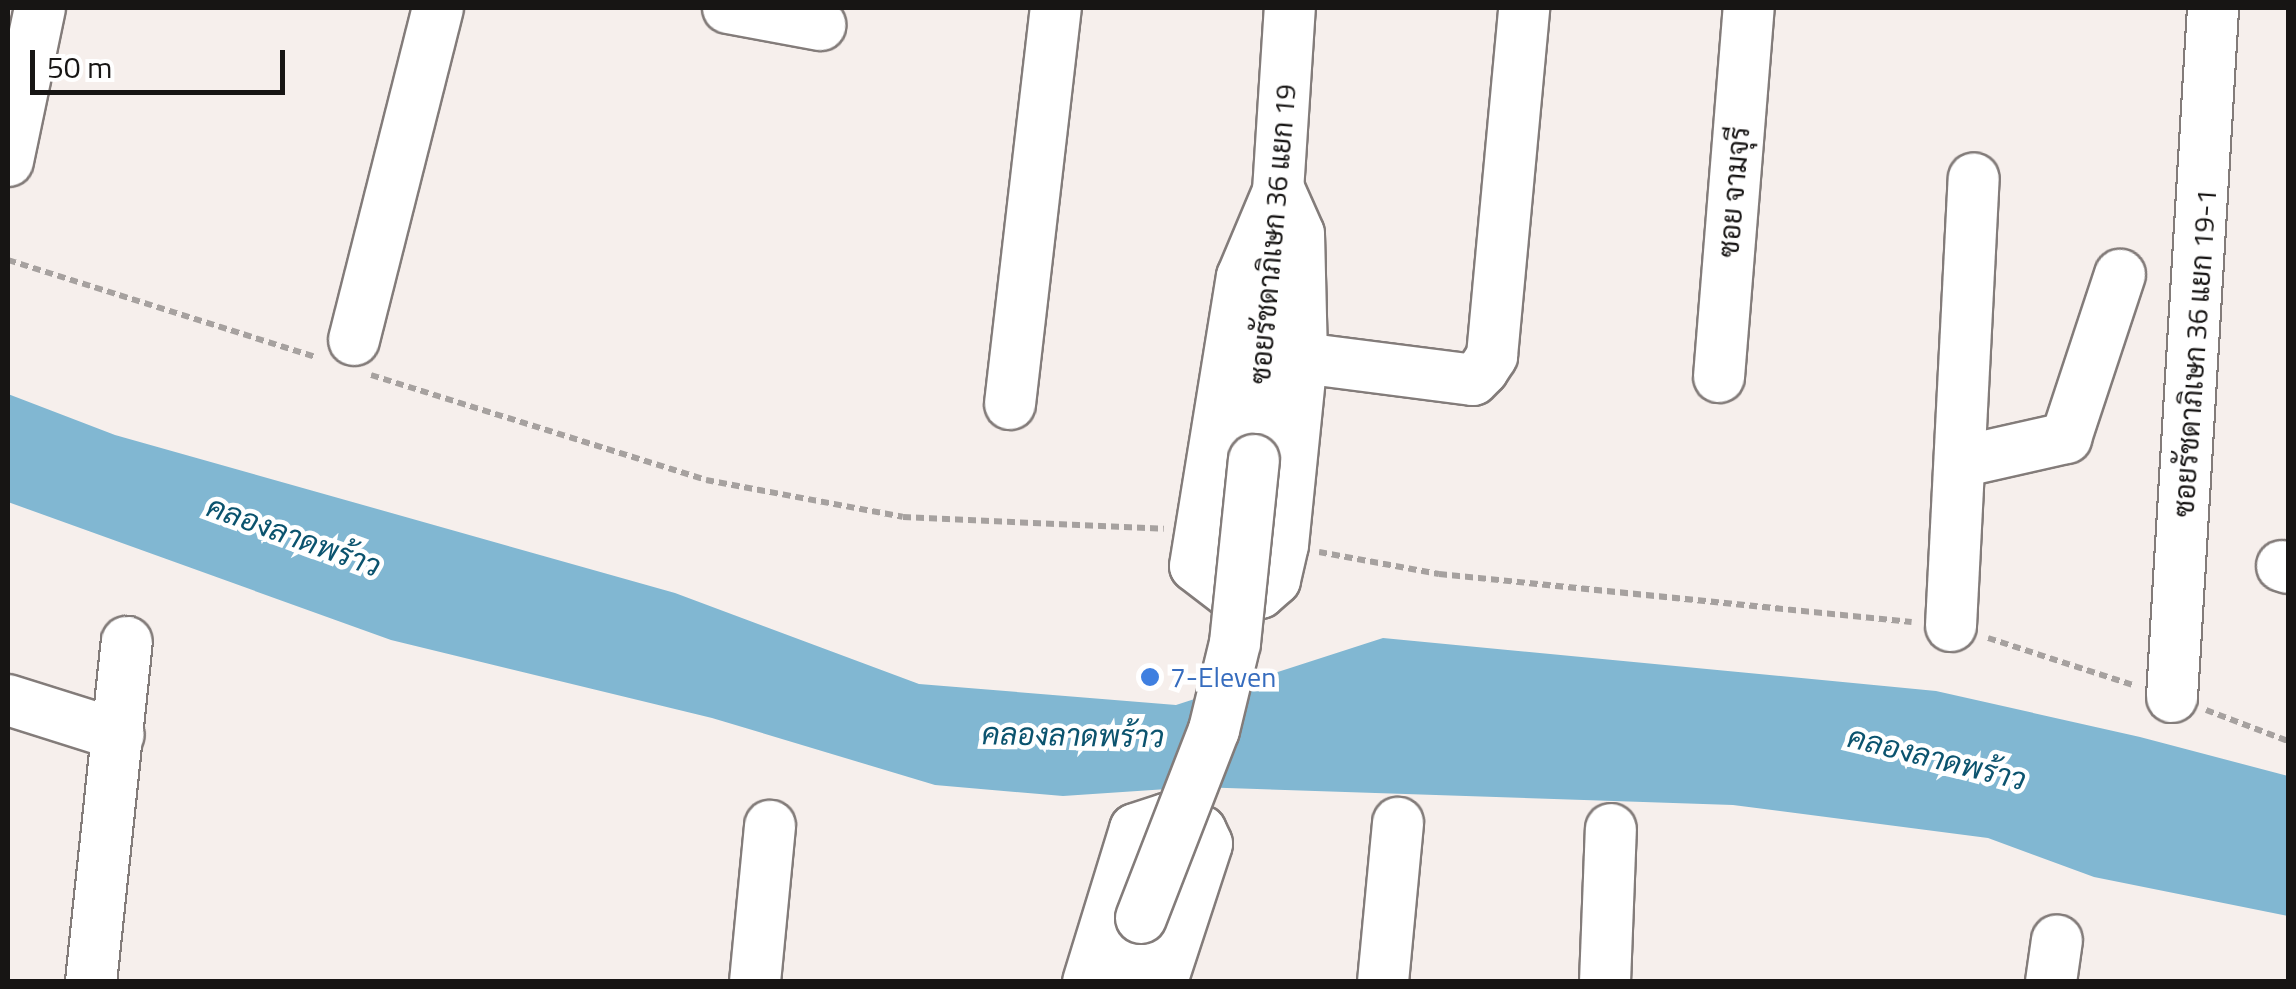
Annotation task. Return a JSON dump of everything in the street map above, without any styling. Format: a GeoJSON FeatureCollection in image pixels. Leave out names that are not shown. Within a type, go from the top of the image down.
{"type":"FeatureCollection","features":[{"type":"Feature","properties":{"kind":"street"},"geometry":{"type":"LineString","coordinates":[[8,161],[40,8]]}},
{"type":"Feature","properties":{"kind":"street"},"geometry":{"type":"LineString","coordinates":[[350,358],[438,8]]}},
{"type":"Feature","properties":{"kind":"street"},"geometry":{"type":"LineString","coordinates":[[728,8],[820,25]]}},
{"type":"Feature","properties":{"kind":"street"},"geometry":{"type":"LineString","coordinates":[[1010,404],[1056,8]]}},
{"type":"Feature","properties":{"kind":"street","name":"ซอยรัชดาภิเษก 36 แยก 19"},"geometry":{"type":"LineString","coordinates":[[1126,982],[1141,918],[1214,730],[1235,643],[1279,189],[1290,8]]}},
{"type":"Feature","properties":{"kind":"street"},"geometry":{"type":"LineString","coordinates":[[1302,358],[1473,380],[1492,356],[1524,8]]}},
{"type":"Feature","properties":{"kind":"street","name":"ซอย จามจุรี"},"geometry":{"type":"LineString","coordinates":[[1719,377],[1749,8]]}},
{"type":"Feature","properties":{"kind":"street","name":"ซอยรัชดาภิเษก 36 แยก 19-1"},"geometry":{"type":"LineString","coordinates":[[2172,698],[2213,8]]}},
{"type":"Feature","properties":{"kind":"street"},"geometry":{"type":"LineString","coordinates":[[1950,626],[1964,460],[1974,179]]}},
{"type":"Feature","properties":{"kind":"street"},"geometry":{"type":"LineString","coordinates":[[1279,189],[1299,234],[1302,358],[1283,545],[1276,580],[1260,593],[1230,592],[1199,577],[1200,532],[1242,277],[1279,189]]}},
{"type":"Feature","properties":{"kind":"street"},"geometry":{"type":"LineString","coordinates":[[1964,460],[2066,438],[2120,275]]}},
{"type":"Feature","properties":{"kind":"street"},"geometry":{"type":"LineString","coordinates":[[92,982],[127,642]]}},
{"type":"Feature","properties":{"kind":"street"},"geometry":{"type":"LineString","coordinates":[[8,700],[119,736]]}},
{"type":"Feature","properties":{"kind":"street"},"geometry":{"type":"LineString","coordinates":[[1088,982],[1136,828],[1166,819],[1201,831],[1207,844],[1162,982]]}},
{"type":"Feature","properties":{"kind":"street"},"geometry":{"type":"LineString","coordinates":[[1383,982],[1398,823]]}},
{"type":"Feature","properties":{"kind":"street"},"geometry":{"type":"LineString","coordinates":[[755,982],[770,826]]}},
{"type":"Feature","properties":{"kind":"street"},"geometry":{"type":"LineString","coordinates":[[1604,982],[1611,829]]}},
{"type":"Feature","properties":{"kind":"path"},"geometry":{"type":"LineString","coordinates":[[8,260],[350,358],[706,480],[903,517],[1200,532]]}},
{"type":"Feature","properties":{"kind":"path"},"geometry":{"type":"LineString","coordinates":[[1283,545],[1439,574],[1950,626],[2172,698],[2288,741]]}},
{"type":"Feature","properties":{"kind":"water","name":"คลองลาดพร้าว"},"geometry":{"type":"Polygon","coordinates":[[[8,394],[115,435],[675,593],[919,684],[1176,705],[1383,638],[1936,691],[2140,737],[2288,776],[2288,916],[2094,877],[1988,838],[1733,805],[1197,787],[1063,796],[935,785],[712,718],[391,640],[8,502],[8,394]]]}},
{"type":"Feature","properties":{"kind":"place","name":"7-Eleven"},"geometry":{"type":"Point","coordinates":[1150,677]}}]}
